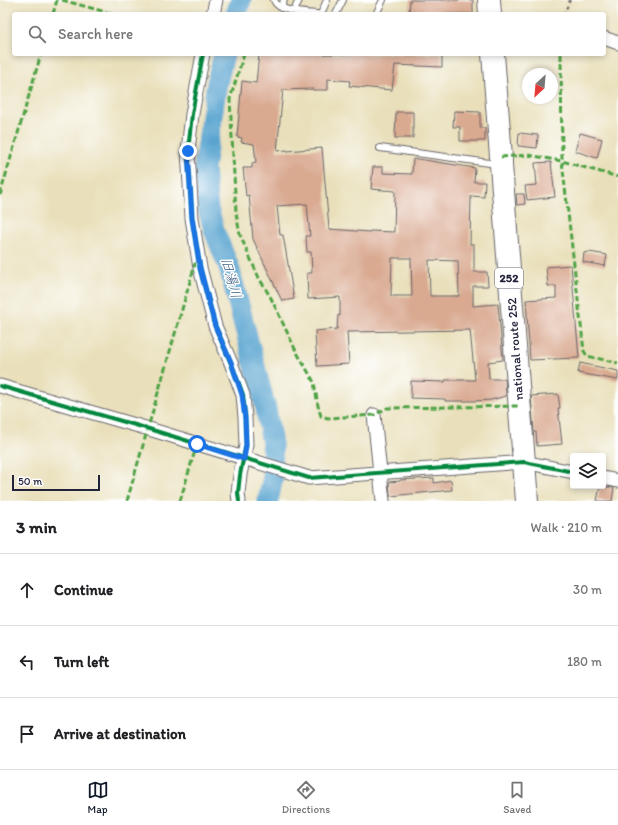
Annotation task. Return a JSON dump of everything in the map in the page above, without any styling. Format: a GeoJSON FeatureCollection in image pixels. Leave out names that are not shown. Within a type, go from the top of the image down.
{"type":"FeatureCollection","features":[{"type":"Feature","properties":{"kind":"highway"},"geometry":{"type":"LineString","coordinates":[[489,0],[490,12]]}},
{"type":"Feature","properties":{"kind":"highway","name":"national route 252"},"geometry":{"type":"LineString","coordinates":[[493,56],[527,501]]}},
{"type":"Feature","properties":{"kind":"street"},"geometry":{"type":"LineString","coordinates":[[213,12],[216,0]]}},
{"type":"Feature","properties":{"kind":"street"},"geometry":{"type":"LineString","coordinates":[[606,39],[618,43]]}},
{"type":"Feature","properties":{"kind":"street"},"geometry":{"type":"LineString","coordinates":[[203,56],[192,114],[188,151],[192,218],[200,268],[215,326],[231,362],[242,395],[246,445],[240,475],[238,493],[239,501]]}},
{"type":"Feature","properties":{"kind":"street"},"geometry":{"type":"LineString","coordinates":[[0,386],[149,429],[309,478],[524,462],[570,471]]}},
{"type":"Feature","properties":{"kind":"street"},"geometry":{"type":"LineString","coordinates":[[374,415],[382,501]]}},
{"type":"Feature","properties":{"kind":"street"},"geometry":{"type":"LineString","coordinates":[[606,479],[618,481]]}},
{"type":"Feature","properties":{"kind":"lane"},"geometry":{"type":"LineString","coordinates":[[274,0],[281,8],[302,12]]}},
{"type":"Feature","properties":{"kind":"lane"},"geometry":{"type":"LineString","coordinates":[[281,8],[284,0]]}},
{"type":"Feature","properties":{"kind":"lane"},"geometry":{"type":"LineString","coordinates":[[294,11],[299,0]]}},
{"type":"Feature","properties":{"kind":"lane"},"geometry":{"type":"LineString","coordinates":[[322,12],[327,0]]}},
{"type":"Feature","properties":{"kind":"lane"},"geometry":{"type":"LineString","coordinates":[[337,12],[343,0]]}},
{"type":"Feature","properties":{"kind":"lane"},"geometry":{"type":"LineString","coordinates":[[377,12],[383,0]]}},
{"type":"Feature","properties":{"kind":"lane"},"geometry":{"type":"LineString","coordinates":[[380,148],[501,165]]}},
{"type":"Feature","properties":{"kind":"path"},"geometry":{"type":"LineString","coordinates":[[565,12],[570,0]]}},
{"type":"Feature","properties":{"kind":"building"},"geometry":{"type":"Polygon","coordinates":[[[410,0],[473,0],[473,12],[409,12],[410,0]]]}},
{"type":"Feature","properties":{"kind":"building"},"geometry":{"type":"Polygon","coordinates":[[[259,56],[442,56],[442,67],[395,65],[392,90],[349,86],[350,81],[328,79],[328,90],[283,90],[277,151],[322,148],[329,229],[394,232],[395,191],[371,189],[373,167],[383,167],[383,173],[412,174],[413,159],[418,159],[475,168],[474,182],[485,182],[484,197],[471,196],[470,244],[474,244],[474,272],[487,272],[488,286],[473,286],[473,306],[498,304],[503,360],[488,362],[489,379],[505,379],[506,396],[491,400],[473,401],[445,401],[445,399],[411,398],[411,381],[445,382],[445,380],[475,380],[470,330],[347,332],[349,364],[317,366],[315,331],[337,329],[338,315],[340,316],[340,297],[308,299],[307,273],[312,273],[311,252],[307,252],[306,236],[310,236],[307,204],[277,206],[280,235],[283,235],[294,299],[282,301],[253,239],[249,195],[246,196],[243,168],[252,168],[252,163],[256,162],[254,144],[241,142],[242,138],[237,137],[242,81],[256,83],[259,56]],[[392,258],[391,296],[412,296],[411,258],[392,258]],[[429,260],[430,296],[459,296],[458,261],[429,260]]]}},
{"type":"Feature","properties":{"kind":"building"},"geometry":{"type":"Polygon","coordinates":[[[454,111],[480,112],[480,128],[485,128],[485,141],[460,141],[460,127],[453,127],[454,111]]]}},
{"type":"Feature","properties":{"kind":"building"},"geometry":{"type":"Polygon","coordinates":[[[396,112],[413,112],[413,138],[395,138],[396,112]]]}},
{"type":"Feature","properties":{"kind":"building"},"geometry":{"type":"Polygon","coordinates":[[[519,133],[538,135],[537,148],[518,146],[519,133]]]}},
{"type":"Feature","properties":{"kind":"building"},"geometry":{"type":"Polygon","coordinates":[[[580,133],[602,139],[597,158],[575,151],[580,133]]]}},
{"type":"Feature","properties":{"kind":"building"},"geometry":{"type":"Polygon","coordinates":[[[551,162],[555,197],[527,200],[525,186],[537,185],[535,163],[551,162]]]}},
{"type":"Feature","properties":{"kind":"building"},"geometry":{"type":"Polygon","coordinates":[[[516,194],[524,194],[525,204],[517,205],[516,194]]]}},
{"type":"Feature","properties":{"kind":"building"},"geometry":{"type":"Polygon","coordinates":[[[589,252],[607,255],[605,266],[583,262],[584,253],[589,252]]]}},
{"type":"Feature","properties":{"kind":"building"},"geometry":{"type":"Polygon","coordinates":[[[571,265],[579,358],[530,360],[526,300],[556,298],[556,286],[548,286],[546,267],[571,265]]]}},
{"type":"Feature","properties":{"kind":"building"},"geometry":{"type":"Polygon","coordinates":[[[580,363],[618,371],[618,380],[578,373],[580,363]]]}},
{"type":"Feature","properties":{"kind":"building"},"geometry":{"type":"Polygon","coordinates":[[[558,394],[562,444],[537,446],[536,432],[534,432],[531,396],[558,394]]]}},
{"type":"Feature","properties":{"kind":"building"},"geometry":{"type":"Polygon","coordinates":[[[434,478],[434,483],[451,480],[452,490],[390,496],[389,482],[434,478]]]}},
{"type":"Feature","properties":{"kind":"building"},"geometry":{"type":"Polygon","coordinates":[[[606,487],[614,488],[612,501],[597,501],[599,489],[606,489],[606,487]]]}},
{"type":"Feature","properties":{"kind":"waterway","name":"旧湯川"},"geometry":{"type":"LineString","coordinates":[[237,12],[241,0]]}},
{"type":"Feature","properties":{"kind":"waterway","name":"旧湯川"},"geometry":{"type":"LineString","coordinates":[[224,56],[217,83],[204,169],[208,209],[215,233],[229,267],[266,409],[272,444],[273,477],[268,501]]}},
{"type":"Feature","properties":{"kind":"marked path"},"geometry":{"type":"LineString","coordinates":[[54,12],[57,0]]}},
{"type":"Feature","properties":{"kind":"marked path"},"geometry":{"type":"LineString","coordinates":[[62,0],[106,12]]}},
{"type":"Feature","properties":{"kind":"marked path"},"geometry":{"type":"LineString","coordinates":[[0,195],[40,56]]}},
{"type":"Feature","properties":{"kind":"marked path"},"geometry":{"type":"LineString","coordinates":[[243,56],[230,99],[236,213],[240,235],[259,278],[271,298],[296,351],[314,382],[321,416],[328,418],[374,415],[387,408],[519,406]]}},
{"type":"Feature","properties":{"kind":"marked path"},"geometry":{"type":"LineString","coordinates":[[561,56],[562,161],[584,351],[587,356],[618,363]]}},
{"type":"Feature","properties":{"kind":"marked path"},"geometry":{"type":"LineString","coordinates":[[501,157],[528,155],[562,161],[618,177]]}},
{"type":"Feature","properties":{"kind":"marked path"},"geometry":{"type":"LineString","coordinates":[[127,501],[195,264],[199,262]]}},
{"type":"Feature","properties":{"kind":"marked path"},"geometry":{"type":"LineString","coordinates":[[180,501],[197,444]]}},
{"type":"Feature","properties":{"kind":"cycle path"},"geometry":{"type":"LineString","coordinates":[[203,56],[192,114],[188,151],[192,218],[200,268],[215,326],[243,395],[246,445],[240,475],[238,493],[239,501]]}},
{"type":"Feature","properties":{"kind":"cycle path"},"geometry":{"type":"LineString","coordinates":[[0,386],[149,429],[309,478],[524,462],[570,471]]}},
{"type":"Feature","properties":{"kind":"route"},"geometry":{"type":"LineString","coordinates":[[188,151],[192,218],[200,268],[215,326],[231,362],[242,395],[246,445],[244,459],[197,444]]}}]}
